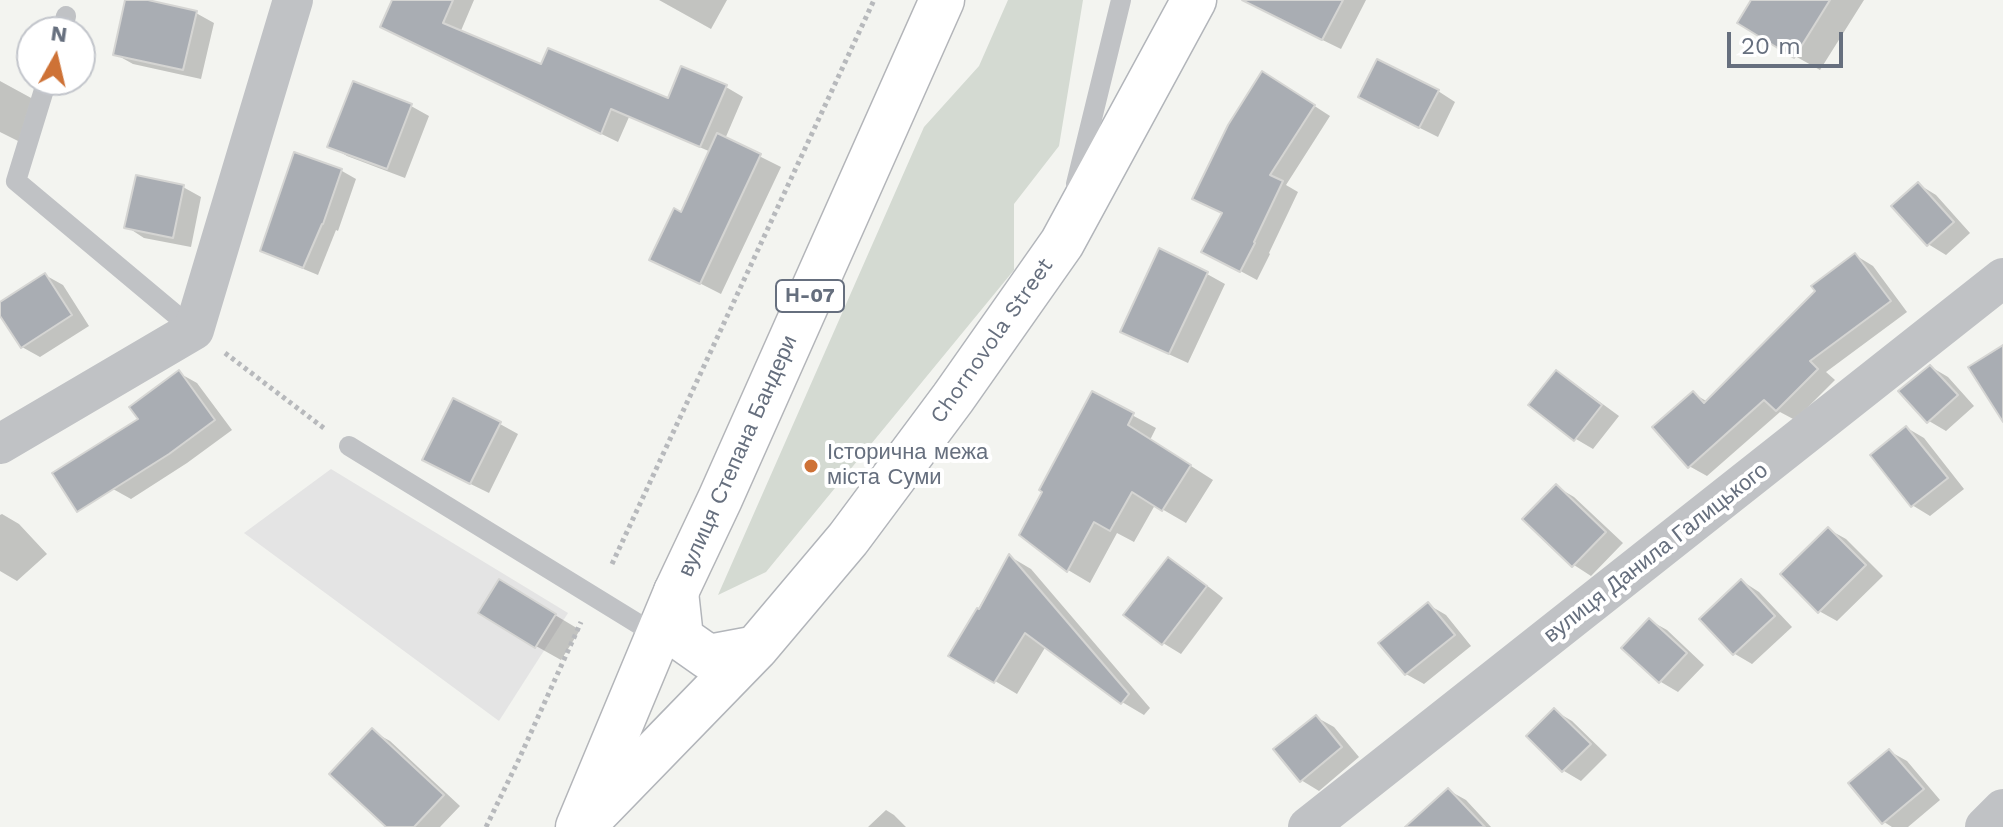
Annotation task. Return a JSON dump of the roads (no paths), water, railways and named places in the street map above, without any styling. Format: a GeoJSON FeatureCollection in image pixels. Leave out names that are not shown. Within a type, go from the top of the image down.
{"type":"FeatureCollection","features":[{"type":"Feature","properties":{"kind":"main road","name":"вулиця Степана Бандери"},"geometry":{"type":"LineString","coordinates":[[580,827],[676,592],[942,0]]}},
{"type":"Feature","properties":{"kind":"main road","name":"Chornovola Street"},"geometry":{"type":"LineString","coordinates":[[580,827],[756,648],[848,539],[953,398],[1062,243],[1194,0]]}},
{"type":"Feature","properties":{"kind":"main road"},"geometry":{"type":"LineString","coordinates":[[676,592],[681,638],[708,657],[756,648]]}},
{"type":"Feature","properties":{"kind":"street"},"geometry":{"type":"LineString","coordinates":[[0,444],[194,330],[293,0]]}},
{"type":"Feature","properties":{"kind":"street","name":"вулиця Данила Галицького"},"geometry":{"type":"LineString","coordinates":[[1308,827],[2003,278]]}},
{"type":"Feature","properties":{"kind":"street"},"geometry":{"type":"LineString","coordinates":[[1985,827],[2003,809]]}},
{"type":"Feature","properties":{"kind":"lane"},"geometry":{"type":"LineString","coordinates":[[1062,243],[1121,0]]}},
{"type":"Feature","properties":{"kind":"lane"},"geometry":{"type":"LineString","coordinates":[[42,96],[16,181],[194,330]]}},
{"type":"Feature","properties":{"kind":"lane"},"geometry":{"type":"LineString","coordinates":[[349,446],[658,636]]}},
{"type":"Feature","properties":{"kind":"place","name":"Історична межа міста Суми"},"geometry":{"type":"Point","coordinates":[811,466]}}]}
